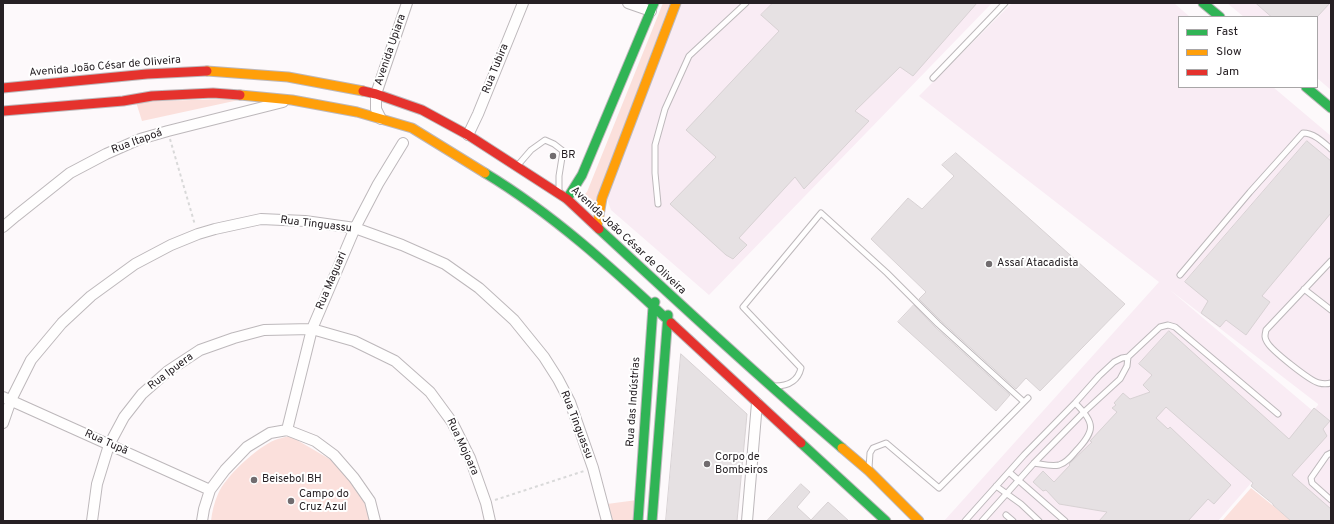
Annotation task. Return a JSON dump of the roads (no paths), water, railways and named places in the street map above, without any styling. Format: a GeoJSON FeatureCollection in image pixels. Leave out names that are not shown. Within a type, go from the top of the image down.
{"type":"FeatureCollection","features":[{"type":"Feature","properties":{"kind":"main road"},"geometry":{"type":"LineString","coordinates":[[598,227],[602,198],[676,3]]}},
{"type":"Feature","properties":{"kind":"main road"},"geometry":{"type":"LineString","coordinates":[[1203,3],[1219,16]]}},
{"type":"Feature","properties":{"kind":"main road"},"geometry":{"type":"LineString","coordinates":[[563,197],[582,175],[652,7]]}},
{"type":"Feature","properties":{"kind":"main road","name":"Avenida João César de Oliveira"},"geometry":{"type":"LineString","coordinates":[[3,88],[147,74],[211,71],[288,77],[376,94],[422,110],[468,135],[563,197],[598,227],[674,300],[770,386],[869,471],[919,521]]}},
{"type":"Feature","properties":{"kind":"main road"},"geometry":{"type":"LineString","coordinates":[[1307,88],[1331,108]]}},
{"type":"Feature","properties":{"kind":"main road"},"geometry":{"type":"LineString","coordinates":[[3,111],[124,101],[152,96],[212,93],[292,100],[357,112],[412,128],[502,183],[555,221],[653,307],[886,521]]}},
{"type":"Feature","properties":{"kind":"main road","name":"Rua das Indústrias"},"geometry":{"type":"LineString","coordinates":[[638,521],[653,307],[661,286]]}},
{"type":"Feature","properties":{"kind":"main road"},"geometry":{"type":"LineString","coordinates":[[652,521],[667,320],[669,310],[674,300]]}},
{"type":"Feature","properties":{"kind":"street","name":"Avenida Upiara"},"geometry":{"type":"LineString","coordinates":[[381,119],[376,109],[376,94],[407,3]]}},
{"type":"Feature","properties":{"kind":"street","name":"Rua Tubira"},"geometry":{"type":"LineString","coordinates":[[468,135],[523,3]]}},
{"type":"Feature","properties":{"kind":"street"},"geometry":{"type":"LineString","coordinates":[[628,3],[652,7]]}},
{"type":"Feature","properties":{"kind":"street","name":"Rua Itapoá"},"geometry":{"type":"LineString","coordinates":[[3,228],[70,173],[106,154],[140,139],[292,100]]}},
{"type":"Feature","properties":{"kind":"street","name":"Rua Maguari"},"geometry":{"type":"LineString","coordinates":[[287,430],[312,329],[355,228],[378,184],[403,143]]}},
{"type":"Feature","properties":{"kind":"street"},"geometry":{"type":"LineString","coordinates":[[3,217],[16,216]]}},
{"type":"Feature","properties":{"kind":"street","name":"Rua Tinguassu"},"geometry":{"type":"LineString","coordinates":[[3,423],[7,398],[31,360],[62,323],[91,296],[135,264],[171,244],[215,228],[261,219],[305,222],[355,228],[402,244],[445,264],[479,288],[514,320],[544,357],[570,402],[593,468],[607,521]]}},
{"type":"Feature","properties":{"kind":"street","name":"Rua Ipuera"},"geometry":{"type":"LineString","coordinates":[[92,521],[97,484],[109,444],[124,417],[142,394],[168,371],[200,350],[234,338],[264,330],[312,329]]}},
{"type":"Feature","properties":{"kind":"street","name":"Rua Mojoara"},"geometry":{"type":"LineString","coordinates":[[312,329],[354,341],[395,361],[430,392],[452,422],[470,458],[486,503],[490,521]]}},
{"type":"Feature","properties":{"kind":"street","name":"Rua Tupã"},"geometry":{"type":"LineString","coordinates":[[7,398],[210,490]]}},
{"type":"Feature","properties":{"kind":"street"},"geometry":{"type":"LineString","coordinates":[[747,521],[757,403]]}},
{"type":"Feature","properties":{"kind":"street"},"geometry":{"type":"LineString","coordinates":[[202,521],[210,490],[225,470],[247,447],[270,433],[287,430],[315,441],[334,455],[354,478],[370,501],[375,521]]}},
{"type":"Feature","properties":{"kind":"lane"},"geometry":{"type":"LineString","coordinates":[[658,204],[655,172],[655,145],[665,109],[689,56],[746,3]]}},
{"type":"Feature","properties":{"kind":"lane"},"geometry":{"type":"LineString","coordinates":[[933,78],[1005,3]]}},
{"type":"Feature","properties":{"kind":"lane"},"geometry":{"type":"LineString","coordinates":[[1180,275],[1250,192],[1303,133],[1309,133],[1331,149]]}},
{"type":"Feature","properties":{"kind":"lane"},"geometry":{"type":"LineString","coordinates":[[516,166],[531,150],[545,140],[554,144],[563,151],[559,176],[563,197]]}},
{"type":"Feature","properties":{"kind":"lane"},"geometry":{"type":"LineString","coordinates":[[770,386],[782,386],[794,381],[802,368],[743,306],[821,213],[887,273],[938,324],[1026,400],[939,488],[886,444],[873,448],[870,458],[869,471]]}},
{"type":"Feature","properties":{"kind":"lane"},"geometry":{"type":"LineString","coordinates":[[1330,265],[1304,289],[1266,330],[1264,336],[1268,344],[1300,371],[1318,383],[1331,383]]}},
{"type":"Feature","properties":{"kind":"lane"},"geometry":{"type":"LineString","coordinates":[[1304,289],[1331,310]]}},
{"type":"Feature","properties":{"kind":"lane"},"geometry":{"type":"LineString","coordinates":[[965,521],[1008,472],[1099,376],[1114,362],[1128,357],[1160,327],[1168,325],[1175,327],[1278,414]]}},
{"type":"Feature","properties":{"kind":"lane"},"geometry":{"type":"LineString","coordinates":[[982,521],[1034,463],[1084,412],[1120,379],[1128,366],[1128,357]]}},
{"type":"Feature","properties":{"kind":"lane"},"geometry":{"type":"LineString","coordinates":[[1034,463],[1058,465],[1065,463],[1087,439],[1090,430],[1089,420],[1084,412],[1075,403]]}},
{"type":"Feature","properties":{"kind":"lane"},"geometry":{"type":"LineString","coordinates":[[1331,453],[1327,455],[1311,478],[1312,483],[1331,500]]}},
{"type":"Feature","properties":{"kind":"lane"},"geometry":{"type":"LineString","coordinates":[[1008,472],[1065,521]]}},
{"type":"Feature","properties":{"kind":"lane"},"geometry":{"type":"LineString","coordinates":[[996,486],[1021,504],[1039,521]]}},
{"type":"Feature","properties":{"kind":"lane"},"geometry":{"type":"LineString","coordinates":[[1006,515],[1013,521]]}},
{"type":"Feature","properties":{"kind":"place","name":"BR"},"geometry":{"type":"Point","coordinates":[553,156]}},
{"type":"Feature","properties":{"kind":"place","name":"Assaí Atacadista"},"geometry":{"type":"Point","coordinates":[989,264]}},
{"type":"Feature","properties":{"kind":"place","name":"Corpo de Bombeiros"},"geometry":{"type":"Point","coordinates":[707,464]}},
{"type":"Feature","properties":{"kind":"place","name":"Beisebol BH"},"geometry":{"type":"Point","coordinates":[254,480]}},
{"type":"Feature","properties":{"kind":"place","name":"Campo do Cruz Azul"},"geometry":{"type":"Point","coordinates":[291,501]}}]}
